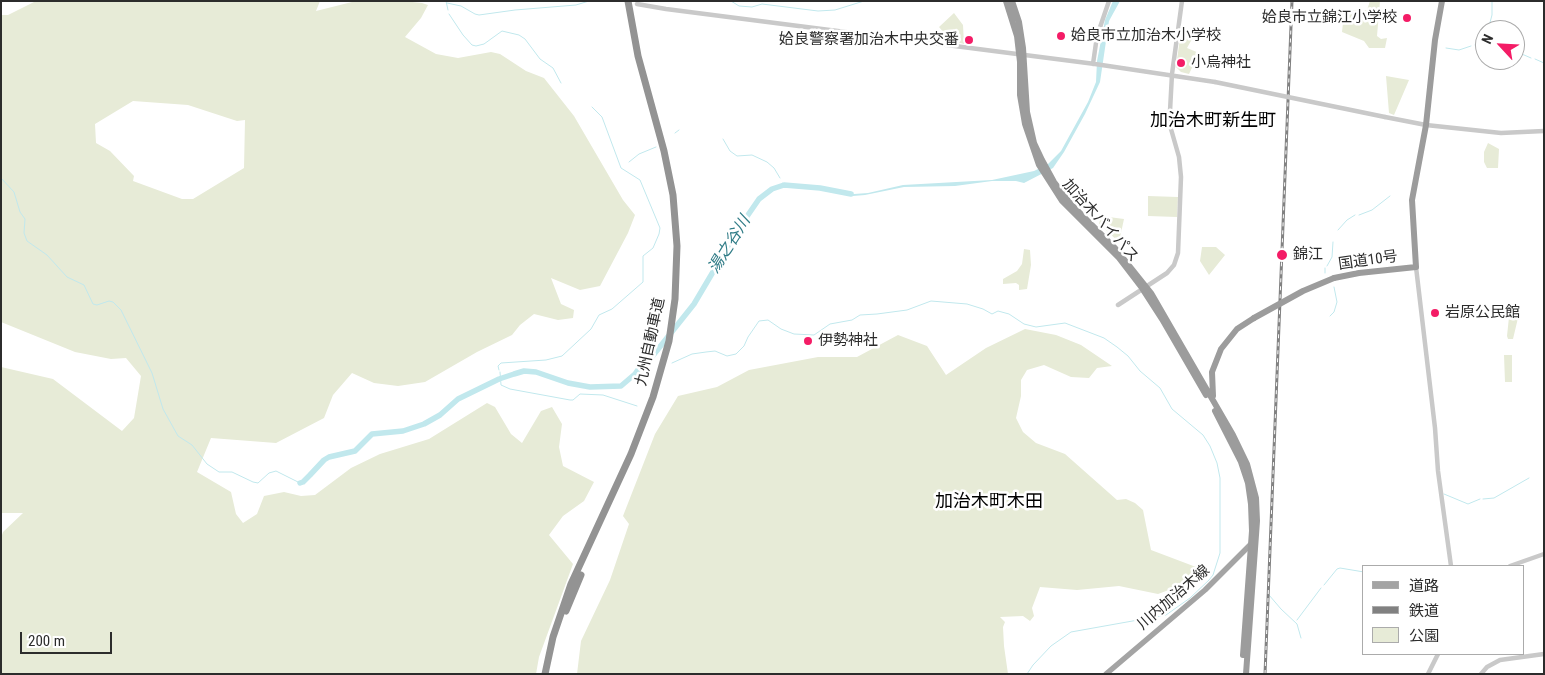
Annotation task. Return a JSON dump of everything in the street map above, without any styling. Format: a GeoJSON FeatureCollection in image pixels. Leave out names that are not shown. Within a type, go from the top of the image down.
{"type":"FeatureCollection","features":[{"type":"Feature","properties":{"kind":"highway","name":"九州自動車道"},"geometry":{"type":"LineString","coordinates":[[628,1],[638,56],[662,142],[673,195],[677,256],[675,317]]}},
{"type":"Feature","properties":{"kind":"highway","name":"加治木バイパス"},"geometry":{"type":"LineString","coordinates":[[1006,1],[1014,23],[1021,55]]}},
{"type":"Feature","properties":{"kind":"highway","name":"加治木バイパス"},"geometry":{"type":"LineString","coordinates":[[1012,1],[1019,22],[1021,55],[1020,95],[1023,118],[1030,142],[1041,164],[1071,212],[1119,258],[1158,303],[1214,401]]}},
{"type":"Feature","properties":{"kind":"highway","name":"国道10号"},"geometry":{"type":"LineString","coordinates":[[1242,674],[1250,563],[1254,541],[1251,504],[1248,483],[1241,462],[1215,412],[1212,372],[1220,349],[1230,336],[1254,318],[1303,291],[1334,278],[1359,272],[1416,267],[1412,200],[1426,125],[1435,40],[1442,1]]}},
{"type":"Feature","properties":{"kind":"highway","name":"九州自動車道"},"geometry":{"type":"LineString","coordinates":[[550,674],[557,639],[565,614],[645,433],[664,379],[682,276],[678,194],[669,150],[642,55],[635,2]]}},
{"type":"Feature","properties":{"kind":"highway","name":"加治木バイパス"},"geometry":{"type":"LineString","coordinates":[[1144,287],[1215,412]]}},
{"type":"Feature","properties":{"kind":"highway","name":"九州自動車道"},"geometry":{"type":"LineString","coordinates":[[546,674],[553,637],[566,598],[641,431],[672,338]]}},
{"type":"Feature","properties":{"kind":"highway"},"geometry":{"type":"LineString","coordinates":[[1193,364],[1204,375],[1212,372]]}},
{"type":"Feature","properties":{"kind":"highway","name":"国道10号"},"geometry":{"type":"LineString","coordinates":[[1214,401],[1235,439],[1251,474],[1256,498],[1246,674]]}},
{"type":"Feature","properties":{"kind":"main road","name":"川内加治木線"},"geometry":{"type":"LineString","coordinates":[[1106,674],[1176,616],[1254,541]]}},
{"type":"Feature","properties":{"kind":"main road"},"geometry":{"type":"LineString","coordinates":[[1238,557],[1246,557],[1250,563]]}},
{"type":"Feature","properties":{"kind":"street"},"geometry":{"type":"LineString","coordinates":[[1094,64],[1097,36],[1109,1]]}},
{"type":"Feature","properties":{"kind":"street"},"geometry":{"type":"LineString","coordinates":[[1118,305],[1171,269],[1178,253],[1182,177],[1179,157],[1171,129],[1170,111],[1172,74],[1182,1]]}},
{"type":"Feature","properties":{"kind":"street"},"geometry":{"type":"LineString","coordinates":[[635,2],[666,10],[1172,74],[1426,125],[1501,133],[1544,131]]}},
{"type":"Feature","properties":{"kind":"street"},"geometry":{"type":"LineString","coordinates":[[1416,267],[1435,428],[1438,471],[1451,565]]}},
{"type":"Feature","properties":{"kind":"street"},"geometry":{"type":"LineString","coordinates":[[1513,565],[1544,554]]}},
{"type":"Feature","properties":{"kind":"street"},"geometry":{"type":"LineString","coordinates":[[1481,674],[1487,667],[1500,660],[1544,654]]}},
{"type":"Feature","properties":{"kind":"street"},"geometry":{"type":"LineString","coordinates":[[1435,674],[1428,673],[1437,655]]}},
{"type":"Feature","properties":{"kind":"green space"},"geometry":{"type":"Polygon","coordinates":[[[36,1],[320,1],[316,11],[356,1],[422,3],[428,5],[421,18],[405,37],[436,54],[458,58],[491,52],[500,54],[526,71],[544,78],[574,116],[623,200],[635,215],[628,233],[600,286],[580,290],[551,278],[561,304],[574,310],[573,318],[558,320],[534,314],[520,325],[512,335],[477,352],[425,382],[398,386],[374,383],[352,373],[333,395],[324,418],[276,443],[211,438],[197,472],[231,492],[236,514],[243,523],[257,514],[264,496],[284,492],[301,496],[315,495],[351,468],[380,454],[429,439],[487,403],[495,407],[511,434],[522,443],[541,411],[552,407],[562,424],[559,447],[563,466],[594,482],[584,501],[563,516],[549,535],[573,564],[539,657],[536,674],[1,674],[1,538],[3,532],[23,513],[1,513],[1,367],[53,379],[122,431],[134,418],[141,376],[126,358],[111,359],[75,352],[1,322],[1,15],[8,15],[36,1]],[[133,101],[95,124],[96,143],[110,151],[134,176],[133,181],[182,199],[193,199],[244,168],[245,120],[237,121],[188,105],[133,101]]]}},
{"type":"Feature","properties":{"kind":"green space"},"geometry":{"type":"Polygon","coordinates":[[[1370,1],[1380,1],[1377,36],[1381,39],[1387,38],[1385,48],[1369,48],[1364,41],[1342,32],[1344,13],[1367,10],[1370,1]]]}},
{"type":"Feature","properties":{"kind":"green space"},"geometry":{"type":"Polygon","coordinates":[[[954,13],[963,25],[964,44],[950,40],[939,27],[954,13]]]}},
{"type":"Feature","properties":{"kind":"green space"},"geometry":{"type":"Polygon","coordinates":[[[1180,38],[1192,39],[1187,48],[1199,53],[1189,74],[1181,72],[1176,67],[1180,38]]]}},
{"type":"Feature","properties":{"kind":"green space"},"geometry":{"type":"Polygon","coordinates":[[[1386,76],[1409,80],[1394,115],[1389,113],[1386,76]]]}},
{"type":"Feature","properties":{"kind":"green space"},"geometry":{"type":"Polygon","coordinates":[[[1488,143],[1499,149],[1498,168],[1487,168],[1484,162],[1484,152],[1488,143]]]}},
{"type":"Feature","properties":{"kind":"green space"},"geometry":{"type":"Polygon","coordinates":[[[1148,196],[1178,197],[1177,217],[1148,216],[1148,196]]]}},
{"type":"Feature","properties":{"kind":"green space"},"geometry":{"type":"Polygon","coordinates":[[[1101,216],[1124,219],[1119,242],[1099,224],[1101,216]]]}},
{"type":"Feature","properties":{"kind":"green space"},"geometry":{"type":"Polygon","coordinates":[[[1202,247],[1216,247],[1225,255],[1209,275],[1200,261],[1202,247]]]}},
{"type":"Feature","properties":{"kind":"green space"},"geometry":{"type":"Polygon","coordinates":[[[1024,249],[1030,250],[1031,265],[1027,289],[1019,290],[1019,285],[1016,283],[1003,284],[1003,279],[1017,271],[1022,264],[1024,249]]]}},
{"type":"Feature","properties":{"kind":"green space"},"geometry":{"type":"Polygon","coordinates":[[[1509,317],[1518,318],[1513,339],[1508,339],[1507,336],[1509,317]]]}},
{"type":"Feature","properties":{"kind":"green space"},"geometry":{"type":"Polygon","coordinates":[[[1025,329],[1056,335],[1081,345],[1112,366],[1097,368],[1089,378],[1071,377],[1044,365],[1027,370],[1021,380],[1021,396],[1016,418],[1023,432],[1036,443],[1065,454],[1117,500],[1126,499],[1135,503],[1143,510],[1151,550],[1196,567],[1182,585],[1158,594],[1119,586],[1077,590],[1040,587],[1032,608],[1034,616],[1030,621],[1023,616],[1000,617],[1005,622],[1003,627],[1004,646],[1008,674],[577,674],[581,641],[610,580],[629,524],[623,516],[655,434],[678,396],[717,387],[749,370],[818,357],[857,357],[898,335],[927,346],[946,375],[986,348],[1025,329]]]}},
{"type":"Feature","properties":{"kind":"green space"},"geometry":{"type":"Polygon","coordinates":[[[1504,355],[1512,355],[1512,382],[1505,382],[1504,355]]]}},
{"type":"Feature","properties":{"kind":"water"},"geometry":{"type":"Polygon","coordinates":[[[1113,1],[1120,1],[1109,21],[1100,82],[1085,114],[1053,168],[1024,183],[992,181],[955,186],[904,187],[865,195],[853,196],[845,194],[846,192],[854,194],[868,193],[903,185],[992,180],[1034,171],[1048,164],[1061,151],[1088,102],[1096,82],[1097,61],[1105,20],[1113,1]]]}},
{"type":"Feature","properties":{"kind":"waterway"},"geometry":{"type":"LineString","coordinates":[[446,1],[448,10]]}},
{"type":"Feature","properties":{"kind":"waterway"},"geometry":{"type":"LineString","coordinates":[[447,3],[461,6],[479,15],[576,5],[589,1]]}},
{"type":"Feature","properties":{"kind":"waterway"},"geometry":{"type":"LineString","coordinates":[[686,1],[691,1]]}},
{"type":"Feature","properties":{"kind":"waterway"},"geometry":{"type":"LineString","coordinates":[[731,1],[739,6],[752,7],[762,4],[818,11],[835,10],[864,1]]}},
{"type":"Feature","properties":{"kind":"waterway"},"geometry":{"type":"LineString","coordinates":[[1491,20],[1492,1]]}},
{"type":"Feature","properties":{"kind":"waterway"},"geometry":{"type":"LineString","coordinates":[[449,14],[472,45],[484,44],[502,31],[519,35],[525,39],[540,59],[553,68],[561,83]]}},
{"type":"Feature","properties":{"kind":"waterway"},"geometry":{"type":"LineString","coordinates":[[1446,48],[1459,50],[1471,46]]}},
{"type":"Feature","properties":{"kind":"waterway"},"geometry":{"type":"LineString","coordinates":[[1525,55],[1531,58]]}},
{"type":"Feature","properties":{"kind":"waterway"},"geometry":{"type":"LineString","coordinates":[[1535,59],[1544,63]]}},
{"type":"Feature","properties":{"kind":"waterway"},"geometry":{"type":"LineString","coordinates":[[499,370],[498,366],[501,363],[546,360],[562,356],[591,329],[599,315],[612,309],[643,282],[643,256],[653,248],[660,228],[640,180],[621,168],[602,117],[592,107]]}},
{"type":"Feature","properties":{"kind":"waterway"},"geometry":{"type":"LineString","coordinates":[[675,133],[679,130]]}},
{"type":"Feature","properties":{"kind":"waterway"},"geometry":{"type":"LineString","coordinates":[[723,139],[730,151],[737,156],[752,155],[767,162],[774,168],[780,178]]}},
{"type":"Feature","properties":{"kind":"waterway"},"geometry":{"type":"LineString","coordinates":[[629,162],[639,154],[656,147]]}},
{"type":"Feature","properties":{"kind":"waterway"},"geometry":{"type":"LineString","coordinates":[[1,178],[14,192],[20,212],[25,219],[24,233],[27,241],[47,255],[67,277],[84,285],[93,304],[97,305],[109,301],[113,302],[121,310],[152,373],[163,409],[178,436],[192,445],[207,464],[219,472],[232,472],[258,483],[269,473],[276,471],[300,483]]}},
{"type":"Feature","properties":{"kind":"waterway","name":"湯之谷川"},"geometry":{"type":"LineString","coordinates":[[300,483],[324,460],[355,451],[372,434],[403,431],[424,424],[440,415],[458,399],[499,379],[514,374],[524,371],[536,372],[568,383],[590,387],[621,386],[635,374],[642,364],[651,358],[694,304],[739,228],[759,199],[772,189],[784,185],[820,188],[851,194]]}},
{"type":"Feature","properties":{"kind":"waterway"},"geometry":{"type":"LineString","coordinates":[[1359,215],[1372,210],[1390,196]]}},
{"type":"Feature","properties":{"kind":"waterway"},"geometry":{"type":"LineString","coordinates":[[1338,230],[1347,220],[1355,215]]}},
{"type":"Feature","properties":{"kind":"waterway"},"geometry":{"type":"LineString","coordinates":[[1327,266],[1332,257],[1333,242]]}},
{"type":"Feature","properties":{"kind":"waterway"},"geometry":{"type":"LineString","coordinates":[[1325,268],[1325,273]]}},
{"type":"Feature","properties":{"kind":"waterway"},"geometry":{"type":"LineString","coordinates":[[1330,316],[1334,312],[1337,302],[1334,287]]}},
{"type":"Feature","properties":{"kind":"waterway"},"geometry":{"type":"LineString","coordinates":[[672,363],[692,354],[706,352],[715,351],[727,356],[736,354],[744,346],[759,321],[768,320],[781,329],[794,334],[814,335],[830,324],[852,320],[860,315],[907,310],[931,301],[967,304],[992,314],[998,311],[1009,314],[1024,324],[1036,327],[1065,323],[1104,338],[1128,356],[1140,371],[1160,388],[1172,409],[1203,435],[1210,446],[1217,463],[1220,478],[1220,553],[1213,575],[1209,580],[1190,598],[1166,615],[1071,632],[1051,646],[1027,674]]}},
{"type":"Feature","properties":{"kind":"waterway"},"geometry":{"type":"LineString","coordinates":[[500,372],[501,385],[510,389],[570,400],[573,400],[580,394],[603,395],[637,406]]}},
{"type":"Feature","properties":{"kind":"waterway"},"geometry":{"type":"LineString","coordinates":[[1483,499],[1494,498],[1529,478]]}},
{"type":"Feature","properties":{"kind":"waterway"},"geometry":{"type":"LineString","coordinates":[[1444,494],[1468,504],[1480,499]]}},
{"type":"Feature","properties":{"kind":"waterway"},"geometry":{"type":"LineString","coordinates":[[1324,585],[1337,569],[1362,572]]}},
{"type":"Feature","properties":{"kind":"waterway"},"geometry":{"type":"LineString","coordinates":[[1297,620],[1321,588]]}},
{"type":"Feature","properties":{"kind":"waterway"},"geometry":{"type":"LineString","coordinates":[[1269,595],[1297,624],[1301,638]]}},
{"type":"Feature","properties":{"kind":"railway"},"geometry":{"type":"LineString","coordinates":[[1265,674],[1292,1]]}},
{"type":"Feature","properties":{"kind":"place","name":"姶良市立錦江小学校"},"geometry":{"type":"Point","coordinates":[1407,18]}},
{"type":"Feature","properties":{"kind":"place","name":"姶良市立加治木小学校"},"geometry":{"type":"Point","coordinates":[1061,36]}},
{"type":"Feature","properties":{"kind":"place","name":"姶良警察署加治木中央交番"},"geometry":{"type":"Point","coordinates":[969,40]}},
{"type":"Feature","properties":{"kind":"place","name":"小烏神社"},"geometry":{"type":"Point","coordinates":[1181,63]}},
{"type":"Feature","properties":{"kind":"place","name":"錦江"},"geometry":{"type":"Point","coordinates":[1282,255]}},
{"type":"Feature","properties":{"kind":"place","name":"岩原公民館"},"geometry":{"type":"Point","coordinates":[1435,313]}},
{"type":"Feature","properties":{"kind":"place","name":"伊勢神社"},"geometry":{"type":"Point","coordinates":[808,341]}},
{"type":"Feature","properties":{"kind":"district","name":"加治木町新生町"},"geometry":{"type":"Point","coordinates":[1213,121]}},
{"type":"Feature","properties":{"kind":"district","name":"加治木町木田"},"geometry":{"type":"Point","coordinates":[989,502]}}]}
